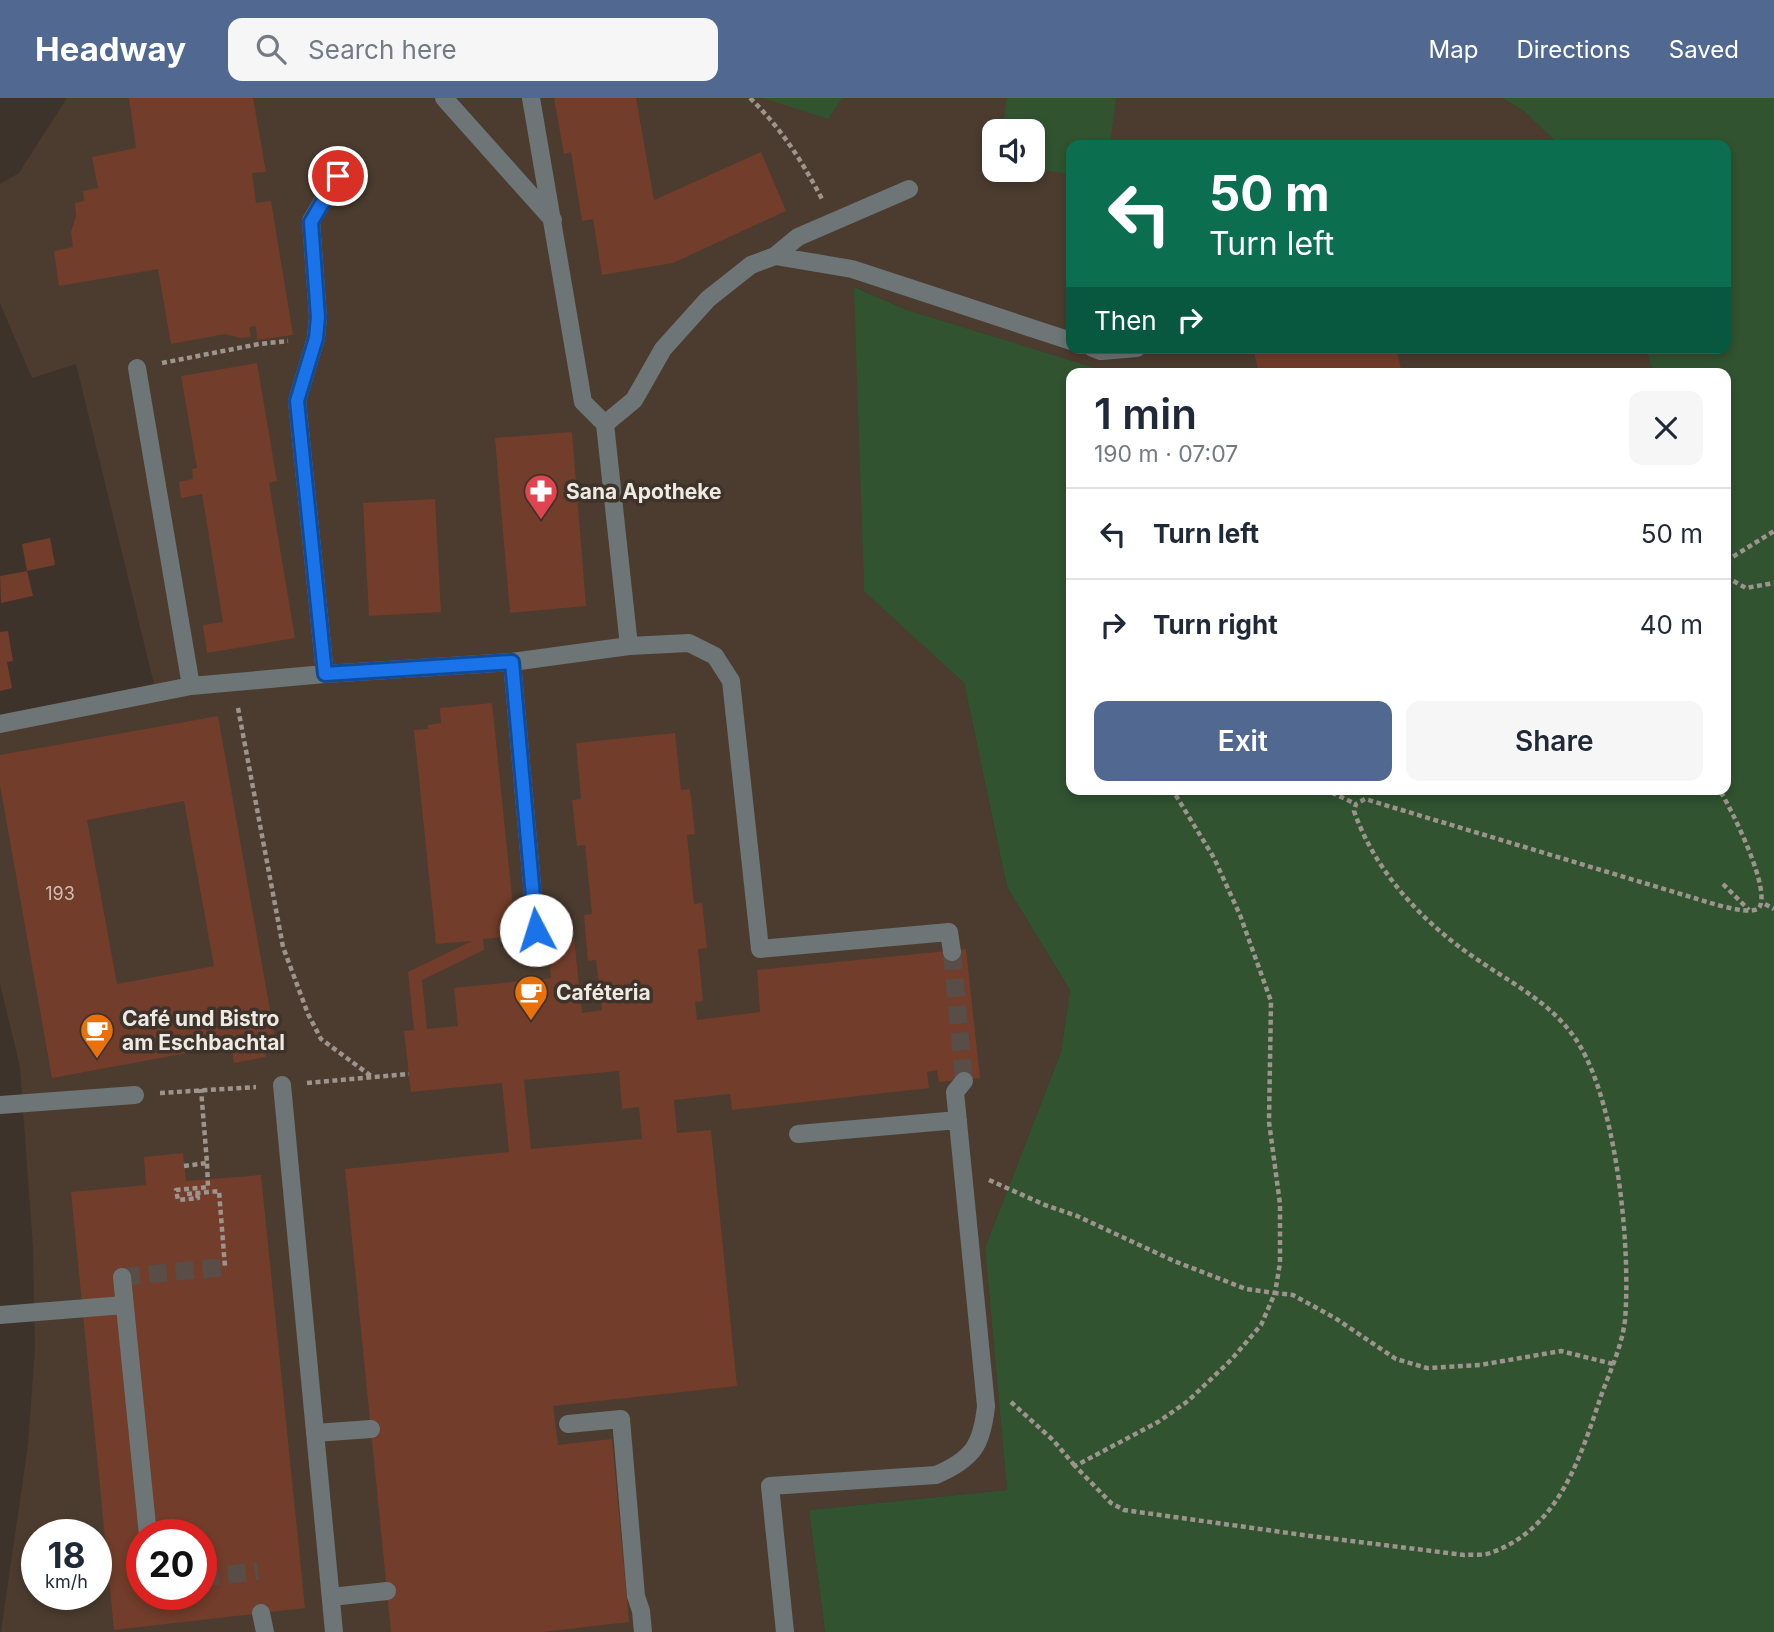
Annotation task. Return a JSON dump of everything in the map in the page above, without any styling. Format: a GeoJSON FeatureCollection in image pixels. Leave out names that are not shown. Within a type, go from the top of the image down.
{"type":"FeatureCollection","features":[{"type":"Feature","properties":{"kind":"lane"},"geometry":{"type":"LineString","coordinates":[[444,98],[553,220]]}},
{"type":"Feature","properties":{"kind":"lane"},"geometry":{"type":"LineString","coordinates":[[531,98],[583,402],[605,424],[629,646]]}},
{"type":"Feature","properties":{"kind":"lane"},"geometry":{"type":"LineString","coordinates":[[325,674],[297,401],[316,338],[318,317],[311,222],[338,176]]}},
{"type":"Feature","properties":{"kind":"lane"},"geometry":{"type":"LineString","coordinates":[[605,424],[634,400],[663,349],[708,299],[751,265],[775,256],[798,237],[909,189]]}},
{"type":"Feature","properties":{"kind":"lane"},"geometry":{"type":"LineString","coordinates":[[775,256],[852,269],[1066,339]]}},
{"type":"Feature","properties":{"kind":"lane"},"geometry":{"type":"LineString","coordinates":[[137,368],[191,686]]}},
{"type":"Feature","properties":{"kind":"lane"},"geometry":{"type":"LineString","coordinates":[[0,724],[191,686],[233,681],[512,662],[629,646],[689,643],[715,656],[731,681],[760,949],[949,932],[953,952]]}},
{"type":"Feature","properties":{"kind":"lane"},"geometry":{"type":"LineString","coordinates":[[512,662],[536,930]]}},
{"type":"Feature","properties":{"kind":"lane"},"geometry":{"type":"LineString","coordinates":[[785,1632],[770,1486],[936,1475],[973,1453],[984,1427],[986,1406],[955,1092],[964,1080]]}},
{"type":"Feature","properties":{"kind":"lane"},"geometry":{"type":"LineString","coordinates":[[282,1085],[334,1632]]}},
{"type":"Feature","properties":{"kind":"lane"},"geometry":{"type":"LineString","coordinates":[[0,1105],[135,1095]]}},
{"type":"Feature","properties":{"kind":"lane"},"geometry":{"type":"LineString","coordinates":[[798,1134],[958,1120]]}},
{"type":"Feature","properties":{"kind":"lane"},"geometry":{"type":"LineString","coordinates":[[122,1277],[146,1519]]}},
{"type":"Feature","properties":{"kind":"lane"},"geometry":{"type":"LineString","coordinates":[[0,1315],[124,1305]]}},
{"type":"Feature","properties":{"kind":"lane"},"geometry":{"type":"LineString","coordinates":[[568,1424],[621,1419],[636,1596],[643,1632]]}},
{"type":"Feature","properties":{"kind":"lane"},"geometry":{"type":"LineString","coordinates":[[315,1433],[371,1429]]}},
{"type":"Feature","properties":{"kind":"lane"},"geometry":{"type":"LineString","coordinates":[[331,1597],[387,1591]]}},
{"type":"Feature","properties":{"kind":"lane"},"geometry":{"type":"LineString","coordinates":[[261,1613],[265,1632]]}},
{"type":"Feature","properties":{"kind":"path"},"geometry":{"type":"LineString","coordinates":[[750,98],[773,120],[796,150],[833,222]]}},
{"type":"Feature","properties":{"kind":"path"},"geometry":{"type":"LineString","coordinates":[[137,368],[259,344]]}},
{"type":"Feature","properties":{"kind":"path"},"geometry":{"type":"LineString","coordinates":[[1731,558],[1774,531]]}},
{"type":"Feature","properties":{"kind":"path"},"geometry":{"type":"LineString","coordinates":[[1731,580],[1746,588],[1774,583]]}},
{"type":"Feature","properties":{"kind":"path"},"geometry":{"type":"LineString","coordinates":[[233,681],[284,947],[308,1014],[321,1039],[371,1076]]}},
{"type":"Feature","properties":{"kind":"path"},"geometry":{"type":"LineString","coordinates":[[1075,1466],[1158,1422],[1188,1401],[1231,1360],[1261,1325],[1275,1293],[1280,1263],[1280,1204],[1269,1122],[1271,1001],[1240,915],[1214,858],[1176,795]]}},
{"type":"Feature","properties":{"kind":"path"},"geometry":{"type":"LineString","coordinates":[[1337,795],[1356,804]]}},
{"type":"Feature","properties":{"kind":"path"},"geometry":{"type":"LineString","coordinates":[[1723,795],[1755,849],[1764,870]]}},
{"type":"Feature","properties":{"kind":"path"},"geometry":{"type":"LineString","coordinates":[[984,1383],[1033,1421],[1111,1503],[1124,1510],[1464,1555],[1488,1554],[1527,1533],[1554,1505],[1570,1480],[1584,1448],[1624,1324],[1627,1263],[1611,1142],[1597,1081],[1580,1046],[1562,1021],[1544,1004],[1455,944],[1404,896],[1377,859],[1353,811],[1356,804],[1365,799],[1694,898],[1750,911],[1765,904],[1769,893]]}},
{"type":"Feature","properties":{"kind":"path"},"geometry":{"type":"LineString","coordinates":[[1723,884],[1750,911]]}},
{"type":"Feature","properties":{"kind":"path"},"geometry":{"type":"LineString","coordinates":[[1765,904],[1774,909]]}},
{"type":"Feature","properties":{"kind":"path"},"geometry":{"type":"LineString","coordinates":[[135,1095],[201,1089],[208,1187],[177,1190],[178,1200],[198,1198],[197,1193]]}},
{"type":"Feature","properties":{"kind":"path"},"geometry":{"type":"LineString","coordinates":[[184,1166],[207,1163]]}},
{"type":"Feature","properties":{"kind":"path"},"geometry":{"type":"LineString","coordinates":[[963,1171],[992,1180],[1246,1289],[1293,1295],[1335,1318],[1396,1359],[1427,1368],[1480,1365],[1561,1351],[1613,1364]]}},
{"type":"Feature","properties":{"kind":"path"},"geometry":{"type":"LineString","coordinates":[[187,1194],[219,1191],[225,1267]]}},
{"type":"Feature","properties":{"kind":"shaded area"},"geometry":{"type":"Polygon","coordinates":[[[67,98],[1502,98],[1524,111],[1554,140],[1066,140],[1066,354],[1648,354],[1652,368],[1096,368],[907,310],[855,287],[864,590],[964,683],[1007,887],[1070,990],[1061,1052],[985,1248],[1007,1490],[809,1510],[825,1632],[1,1632],[28,1445],[35,1348],[33,1248],[20,1067],[0,984],[0,715],[154,684],[76,364],[32,378],[0,303],[0,184],[19,173],[67,98]]]}},
{"type":"Feature","properties":{"kind":"green space"},"geometry":{"type":"Polygon","coordinates":[[[763,98],[842,98],[828,119],[763,98]]]}},
{"type":"Feature","properties":{"kind":"green space"},"geometry":{"type":"Polygon","coordinates":[[[1007,98],[1116,98],[1111,140],[1066,140],[1066,173],[1045,171],[1045,119],[1004,119],[1007,98]]]}},
{"type":"Feature","properties":{"kind":"green space"},"geometry":{"type":"Polygon","coordinates":[[[1502,98],[1774,98],[1774,1632],[825,1632],[809,1510],[1007,1490],[985,1248],[1061,1052],[1070,990],[1007,887],[964,683],[864,591],[854,287],[907,310],[1096,368],[1066,368],[1066,795],[1731,795],[1731,368],[1652,368],[1648,354],[1731,354],[1731,140],[1554,140],[1524,111],[1502,98]]]}},
{"type":"Feature","properties":{"kind":"building"},"geometry":{"type":"Polygon","coordinates":[[[129,98],[253,98],[266,172],[252,173],[256,203],[271,201],[293,335],[257,340],[256,326],[249,327],[251,337],[241,338],[225,334],[171,344],[158,269],[59,286],[54,251],[73,247],[71,232],[76,216],[75,203],[84,201],[83,191],[98,188],[92,157],[136,148],[129,98]]]}},
{"type":"Feature","properties":{"kind":"building"},"geometry":{"type":"Polygon","coordinates":[[[554,98],[636,98],[654,200],[761,152],[786,211],[673,263],[602,275],[593,219],[582,221],[571,152],[564,154],[554,98]]]}},
{"type":"Feature","properties":{"kind":"building"},"geometry":{"type":"Polygon","coordinates":[[[1254,354],[1397,354],[1401,368],[1258,368],[1254,354]]]}},
{"type":"Feature","properties":{"kind":"building"},"geometry":{"type":"Polygon","coordinates":[[[257,363],[277,481],[269,483],[295,638],[207,653],[203,625],[223,622],[202,494],[181,498],[179,482],[193,479],[192,469],[197,468],[181,376],[257,363]]]}},
{"type":"Feature","properties":{"kind":"building"},"geometry":{"type":"Polygon","coordinates":[[[572,432],[586,606],[510,613],[495,438],[572,432]]]}},
{"type":"Feature","properties":{"kind":"building"},"geometry":{"type":"Polygon","coordinates":[[[435,499],[441,612],[369,616],[363,503],[435,499]]]}},
{"type":"Feature","properties":{"kind":"building"},"geometry":{"type":"Polygon","coordinates":[[[50,538],[55,565],[27,571],[22,544],[50,538]]]}},
{"type":"Feature","properties":{"kind":"building"},"geometry":{"type":"Polygon","coordinates":[[[27,571],[33,596],[1,603],[0,576],[27,571]]]}},
{"type":"Feature","properties":{"kind":"building"},"geometry":{"type":"Polygon","coordinates":[[[8,631],[13,661],[7,662],[12,688],[0,691],[0,632],[8,631]]]}},
{"type":"Feature","properties":{"kind":"building"},"geometry":{"type":"Polygon","coordinates":[[[492,703],[516,936],[483,939],[484,950],[422,980],[427,1029],[458,1026],[454,988],[551,978],[548,942],[574,939],[582,1013],[602,1010],[596,960],[588,961],[584,915],[592,914],[585,845],[577,846],[572,800],[581,799],[576,743],[675,733],[681,790],[690,789],[695,834],[687,835],[694,904],[702,903],[707,948],[698,949],[703,1001],[695,1002],[697,1020],[760,1012],[757,970],[966,949],[980,1078],[939,1082],[937,1070],[927,1072],[929,1088],[732,1110],[730,1094],[674,1100],[677,1133],[711,1130],[737,1386],[553,1406],[558,1445],[612,1439],[629,1622],[542,1632],[391,1632],[345,1169],[509,1152],[502,1083],[411,1092],[404,1031],[414,1030],[408,972],[472,941],[436,944],[414,730],[428,729],[428,725],[441,723],[440,708],[492,703]],[[619,1071],[524,1080],[531,1149],[642,1139],[639,1107],[622,1109],[619,1071]]]}},
{"type":"Feature","properties":{"kind":"building"},"geometry":{"type":"Polygon","coordinates":[[[218,716],[275,1038],[263,1040],[266,1057],[234,1063],[231,1045],[52,1078],[0,785],[0,755],[218,716]],[[184,801],[87,820],[117,984],[214,966],[184,801]]]}},
{"type":"Feature","properties":{"kind":"building"},"geometry":{"type":"Polygon","coordinates":[[[183,1153],[186,1181],[261,1175],[305,1608],[114,1630],[112,1519],[103,1519],[71,1192],[146,1185],[144,1157],[183,1153]]]}},
{"type":"Feature","properties":{"kind":"tunnel"},"geometry":{"type":"LineString","coordinates":[[952,952],[964,1081]]}},
{"type":"Feature","properties":{"kind":"tunnel"},"geometry":{"type":"LineString","coordinates":[[122,1277],[225,1267]]}},
{"type":"Feature","properties":{"kind":"tunnel"},"geometry":{"type":"LineString","coordinates":[[217,1576],[258,1571]]}},
{"type":"Feature","properties":{"kind":"place","name":"Sana Apotheke"},"geometry":{"type":"Point","coordinates":[541,521]}},
{"type":"Feature","properties":{"kind":"place","name":"Caféteria"},"geometry":{"type":"Point","coordinates":[531,1022]}},
{"type":"Feature","properties":{"kind":"place","name":"Café und Bistro am Eschbachtal"},"geometry":{"type":"Point","coordinates":[97,1060]}},
{"type":"Feature","properties":{"kind":"route"},"geometry":{"type":"LineString","coordinates":[[338,176],[311,222],[318,317],[316,338],[297,401],[325,674],[512,662],[536,930]]}}]}
